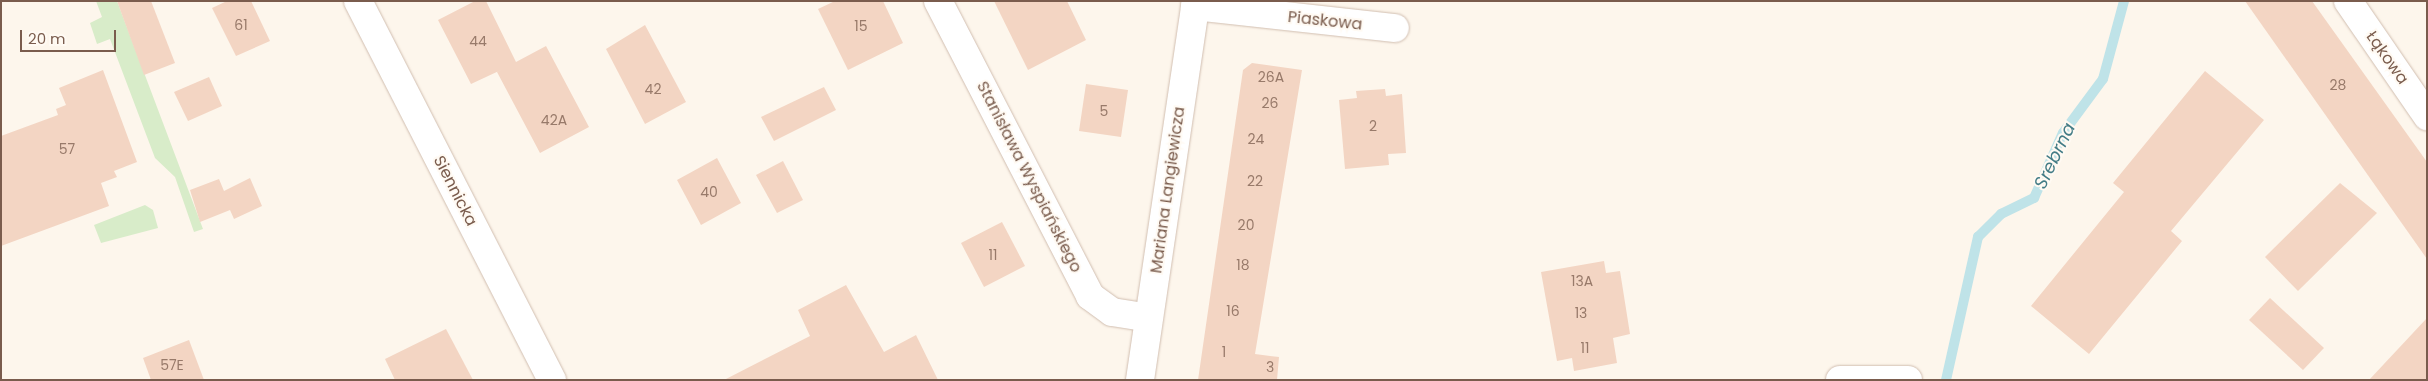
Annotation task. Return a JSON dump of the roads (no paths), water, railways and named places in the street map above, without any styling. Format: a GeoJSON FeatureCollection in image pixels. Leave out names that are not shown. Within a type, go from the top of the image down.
{"type":"FeatureCollection","features":[{"type":"Feature","properties":{"kind":"street","name":"Siennicka"},"geometry":{"type":"LineString","coordinates":[[358,1],[552,380]]}},
{"type":"Feature","properties":{"kind":"street","name":"Stanisława Wyspiańskiego"},"geometry":{"type":"LineString","coordinates":[[938,1],[1090,296],[1112,312],[1149,318]]}},
{"type":"Feature","properties":{"kind":"street","name":"Łąkowa"},"geometry":{"type":"LineString","coordinates":[[2348,1],[2427,116]]}},
{"type":"Feature","properties":{"kind":"street","name":"Mariana Langiewicza"},"geometry":{"type":"LineString","coordinates":[[1140,380],[1195,4]]}},
{"type":"Feature","properties":{"kind":"street","name":"Piaskowa"},"geometry":{"type":"LineString","coordinates":[[1195,4],[1395,28]]}},
{"type":"Feature","properties":{"kind":"street"},"geometry":{"type":"LineString","coordinates":[[1840,380],[1903,379]]}},
{"type":"Feature","properties":{"kind":"waterway","name":"Srebrna"},"geometry":{"type":"LineString","coordinates":[[1946,380],[1978,237],[2001,214],[2034,198],[2063,133],[2103,79],[2124,1]]}}]}
